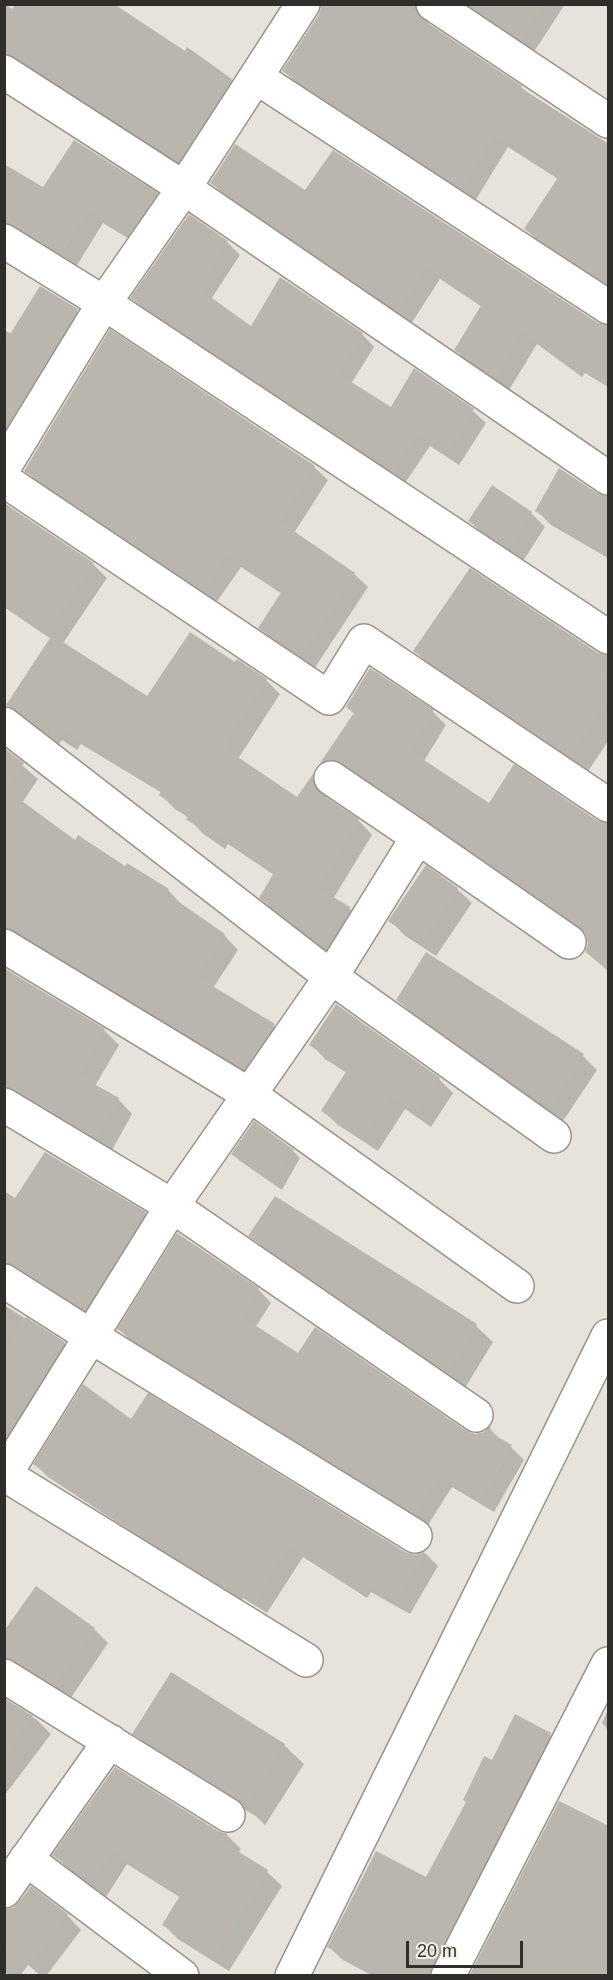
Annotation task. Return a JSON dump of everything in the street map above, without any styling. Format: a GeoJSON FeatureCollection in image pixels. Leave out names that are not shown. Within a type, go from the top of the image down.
{"type":"FeatureCollection","features":[{"type":"Feature","properties":{"kind":"street"},"geometry":{"type":"LineString","coordinates":[[4,467],[104,303],[184,188],[303,4]]}},
{"type":"Feature","properties":{"kind":"street"},"geometry":{"type":"LineString","coordinates":[[433,4],[609,121]]}},
{"type":"Feature","properties":{"kind":"street"},"geometry":{"type":"LineString","coordinates":[[4,72],[184,188],[609,478]]}},
{"type":"Feature","properties":{"kind":"street"},"geometry":{"type":"LineString","coordinates":[[256,77],[609,307]]}},
{"type":"Feature","properties":{"kind":"street"},"geometry":{"type":"LineString","coordinates":[[4,241],[104,303],[609,637]]}},
{"type":"Feature","properties":{"kind":"street"},"geometry":{"type":"LineString","coordinates":[[4,480],[329,698],[364,641],[609,806]]}},
{"type":"Feature","properties":{"kind":"street"},"geometry":{"type":"LineString","coordinates":[[4,724],[331,977],[554,1136]]}},
{"type":"Feature","properties":{"kind":"street"},"geometry":{"type":"LineString","coordinates":[[331,778],[569,942]]}},
{"type":"Feature","properties":{"kind":"street"},"geometry":{"type":"LineString","coordinates":[[306,1660],[5,1474],[172,1206],[331,977],[418,837]]}},
{"type":"Feature","properties":{"kind":"street"},"geometry":{"type":"LineString","coordinates":[[4,946],[250,1095],[517,1286]]}},
{"type":"Feature","properties":{"kind":"street"},"geometry":{"type":"LineString","coordinates":[[4,1105],[172,1206],[476,1415]]}},
{"type":"Feature","properties":{"kind":"street"},"geometry":{"type":"LineString","coordinates":[[4,1281],[416,1536]]}},
{"type":"Feature","properties":{"kind":"street"},"geometry":{"type":"LineString","coordinates":[[292,1976],[609,1336]]}},
{"type":"Feature","properties":{"kind":"street"},"geometry":{"type":"LineString","coordinates":[[448,1976],[609,1664]]}},
{"type":"Feature","properties":{"kind":"street"},"geometry":{"type":"LineString","coordinates":[[4,1676],[228,1815]]}},
{"type":"Feature","properties":{"kind":"street"},"geometry":{"type":"LineString","coordinates":[[4,1891],[110,1741]]}},
{"type":"Feature","properties":{"kind":"street"},"geometry":{"type":"LineString","coordinates":[[26,1859],[182,1976]]}},
{"type":"Feature","properties":{"kind":"building"},"geometry":{"type":"Polygon","coordinates":[[[16,4],[114,4],[185,51],[187,47],[232,79],[178,162],[14,56],[4,53],[4,20],[16,4]]]}},
{"type":"Feature","properties":{"kind":"building"},"geometry":{"type":"Polygon","coordinates":[[[322,4],[415,4],[417,13],[423,20],[522,86],[521,88],[609,144],[609,285],[524,229],[559,176],[494,134],[461,188],[282,71],[319,14],[322,4]]]}},
{"type":"Feature","properties":{"kind":"building"},"geometry":{"type":"Polygon","coordinates":[[[467,4],[543,4],[520,40],[467,4]]]}},
{"type":"Feature","properties":{"kind":"building"},"geometry":{"type":"Polygon","coordinates":[[[74,140],[158,193],[128,235],[88,209],[61,254],[14,225],[4,222],[4,164],[43,187],[74,140]]]}},
{"type":"Feature","properties":{"kind":"building"},"geometry":{"type":"Polygon","coordinates":[[[235,144],[305,190],[333,150],[598,323],[609,325],[609,384],[570,360],[567,364],[522,331],[494,378],[454,350],[482,304],[426,266],[397,311],[210,183],[235,144]]]}},
{"type":"Feature","properties":{"kind":"building"},"geometry":{"type":"Polygon","coordinates":[[[189,214],[228,241],[198,288],[251,326],[280,277],[363,333],[337,373],[391,407],[414,368],[474,409],[446,454],[417,435],[392,472],[130,298],[189,214]]]}},
{"type":"Feature","properties":{"kind":"building"},"geometry":{"type":"Polygon","coordinates":[[[40,286],[78,309],[4,430],[4,344],[40,286]]]}},
{"type":"Feature","properties":{"kind":"building"},"geometry":{"type":"Polygon","coordinates":[[[110,329],[315,466],[279,521],[355,573],[300,656],[258,628],[282,591],[226,554],[202,590],[24,471],[110,329]]]}},
{"type":"Feature","properties":{"kind":"building"},"geometry":{"type":"Polygon","coordinates":[[[559,468],[597,493],[609,496],[609,554],[535,511],[559,468]]]}},
{"type":"Feature","properties":{"kind":"building"},"geometry":{"type":"Polygon","coordinates":[[[492,485],[532,512],[508,548],[468,521],[492,485]]]}},
{"type":"Feature","properties":{"kind":"building"},"geometry":{"type":"Polygon","coordinates":[[[4,503],[94,563],[46,632],[4,604],[4,503]]]}},
{"type":"Feature","properties":{"kind":"building"},"geometry":{"type":"Polygon","coordinates":[[[470,568],[598,653],[609,656],[609,670],[595,689],[608,699],[570,757],[413,651],[470,568]]]}},
{"type":"Feature","properties":{"kind":"building"},"geometry":{"type":"Polygon","coordinates":[[[190,632],[235,662],[237,659],[267,679],[223,747],[297,797],[313,774],[314,786],[320,793],[359,819],[318,888],[350,907],[326,949],[259,898],[275,871],[213,831],[210,836],[186,819],[189,815],[159,795],[162,790],[66,731],[63,737],[47,727],[44,732],[15,709],[6,705],[52,635],[147,696],[190,632]]]}},
{"type":"Feature","properties":{"kind":"building"},"geometry":{"type":"Polygon","coordinates":[[[370,668],[434,710],[409,750],[489,803],[514,764],[598,821],[609,823],[609,968],[585,952],[588,944],[586,935],[580,927],[342,762],[332,759],[320,763],[354,713],[346,707],[370,668]]]}},
{"type":"Feature","properties":{"kind":"building"},"geometry":{"type":"Polygon","coordinates":[[[4,748],[24,763],[7,790],[75,840],[78,835],[125,866],[127,863],[169,889],[166,893],[225,934],[196,976],[275,1024],[244,1069],[14,930],[4,927],[4,748]]]}},
{"type":"Feature","properties":{"kind":"building"},"geometry":{"type":"Polygon","coordinates":[[[426,865],[458,888],[421,943],[388,921],[426,865]]]}},
{"type":"Feature","properties":{"kind":"building"},"geometry":{"type":"Polygon","coordinates":[[[426,952],[584,1054],[548,1108],[396,1000],[426,952]]]}},
{"type":"Feature","properties":{"kind":"building"},"geometry":{"type":"Polygon","coordinates":[[[4,968],[105,1029],[78,1075],[119,1098],[96,1138],[14,1089],[4,1086],[4,968]]]}},
{"type":"Feature","properties":{"kind":"building"},"geometry":{"type":"Polygon","coordinates":[[[336,1004],[440,1078],[416,1113],[390,1096],[363,1138],[321,1111],[347,1070],[309,1045],[336,1004]]]}},
{"type":"Feature","properties":{"kind":"building"},"geometry":{"type":"Polygon","coordinates":[[[254,1121],[294,1150],[274,1184],[231,1154],[254,1121]]]}},
{"type":"Feature","properties":{"kind":"building"},"geometry":{"type":"Polygon","coordinates":[[[45,1152],[146,1212],[85,1310],[14,1265],[4,1262],[4,1191],[15,1198],[45,1152]]]}},
{"type":"Feature","properties":{"kind":"building"},"geometry":{"type":"Polygon","coordinates":[[[275,1196],[477,1324],[448,1373],[248,1236],[275,1196]]]}},
{"type":"Feature","properties":{"kind":"building"},"geometry":{"type":"Polygon","coordinates":[[[177,1233],[259,1288],[241,1316],[298,1353],[315,1327],[465,1430],[475,1434],[484,1432],[489,1427],[491,1428],[489,1432],[512,1445],[481,1500],[439,1475],[414,1513],[117,1329],[177,1233]]]}},
{"type":"Feature","properties":{"kind":"building"},"geometry":{"type":"Polygon","coordinates":[[[26,1317],[65,1342],[4,1440],[4,1356],[26,1317]]]}},
{"type":"Feature","properties":{"kind":"building"},"geometry":{"type":"Polygon","coordinates":[[[83,1384],[131,1419],[148,1393],[405,1552],[415,1555],[425,1551],[396,1602],[357,1580],[353,1586],[289,1545],[254,1601],[190,1564],[189,1566],[134,1532],[33,1464],[83,1384]]]}},
{"type":"Feature","properties":{"kind":"building"},"geometry":{"type":"Polygon","coordinates":[[[36,1586],[95,1628],[55,1685],[14,1660],[4,1657],[4,1631],[36,1586]]]}},
{"type":"Feature","properties":{"kind":"building"},"geometry":{"type":"Polygon","coordinates":[[[171,1672],[285,1744],[245,1807],[238,1799],[132,1734],[171,1672]]]}},
{"type":"Feature","properties":{"kind":"building"},"geometry":{"type":"Polygon","coordinates":[[[4,1698],[33,1716],[4,1757],[4,1698]]]}},
{"type":"Feature","properties":{"kind":"building"},"geometry":{"type":"Polygon","coordinates":[[[515,1714],[551,1733],[431,1967],[430,1976],[383,1976],[327,1947],[376,1851],[426,1877],[466,1802],[463,1800],[484,1756],[492,1760],[515,1714]]]}},
{"type":"Feature","properties":{"kind":"building"},"geometry":{"type":"Polygon","coordinates":[[[115,1767],[218,1831],[228,1834],[223,1842],[268,1870],[214,1957],[162,1925],[181,1894],[112,1851],[91,1884],[52,1855],[115,1767]]]}},
{"type":"Feature","properties":{"kind":"building"},"geometry":{"type":"Polygon","coordinates":[[[559,1801],[609,1826],[609,1976],[469,1976],[559,1801]]]}},
{"type":"Feature","properties":{"kind":"building"},"geometry":{"type":"Polygon","coordinates":[[[31,1886],[68,1914],[29,1965],[4,1945],[4,1909],[12,1908],[31,1886]]]}}]}
